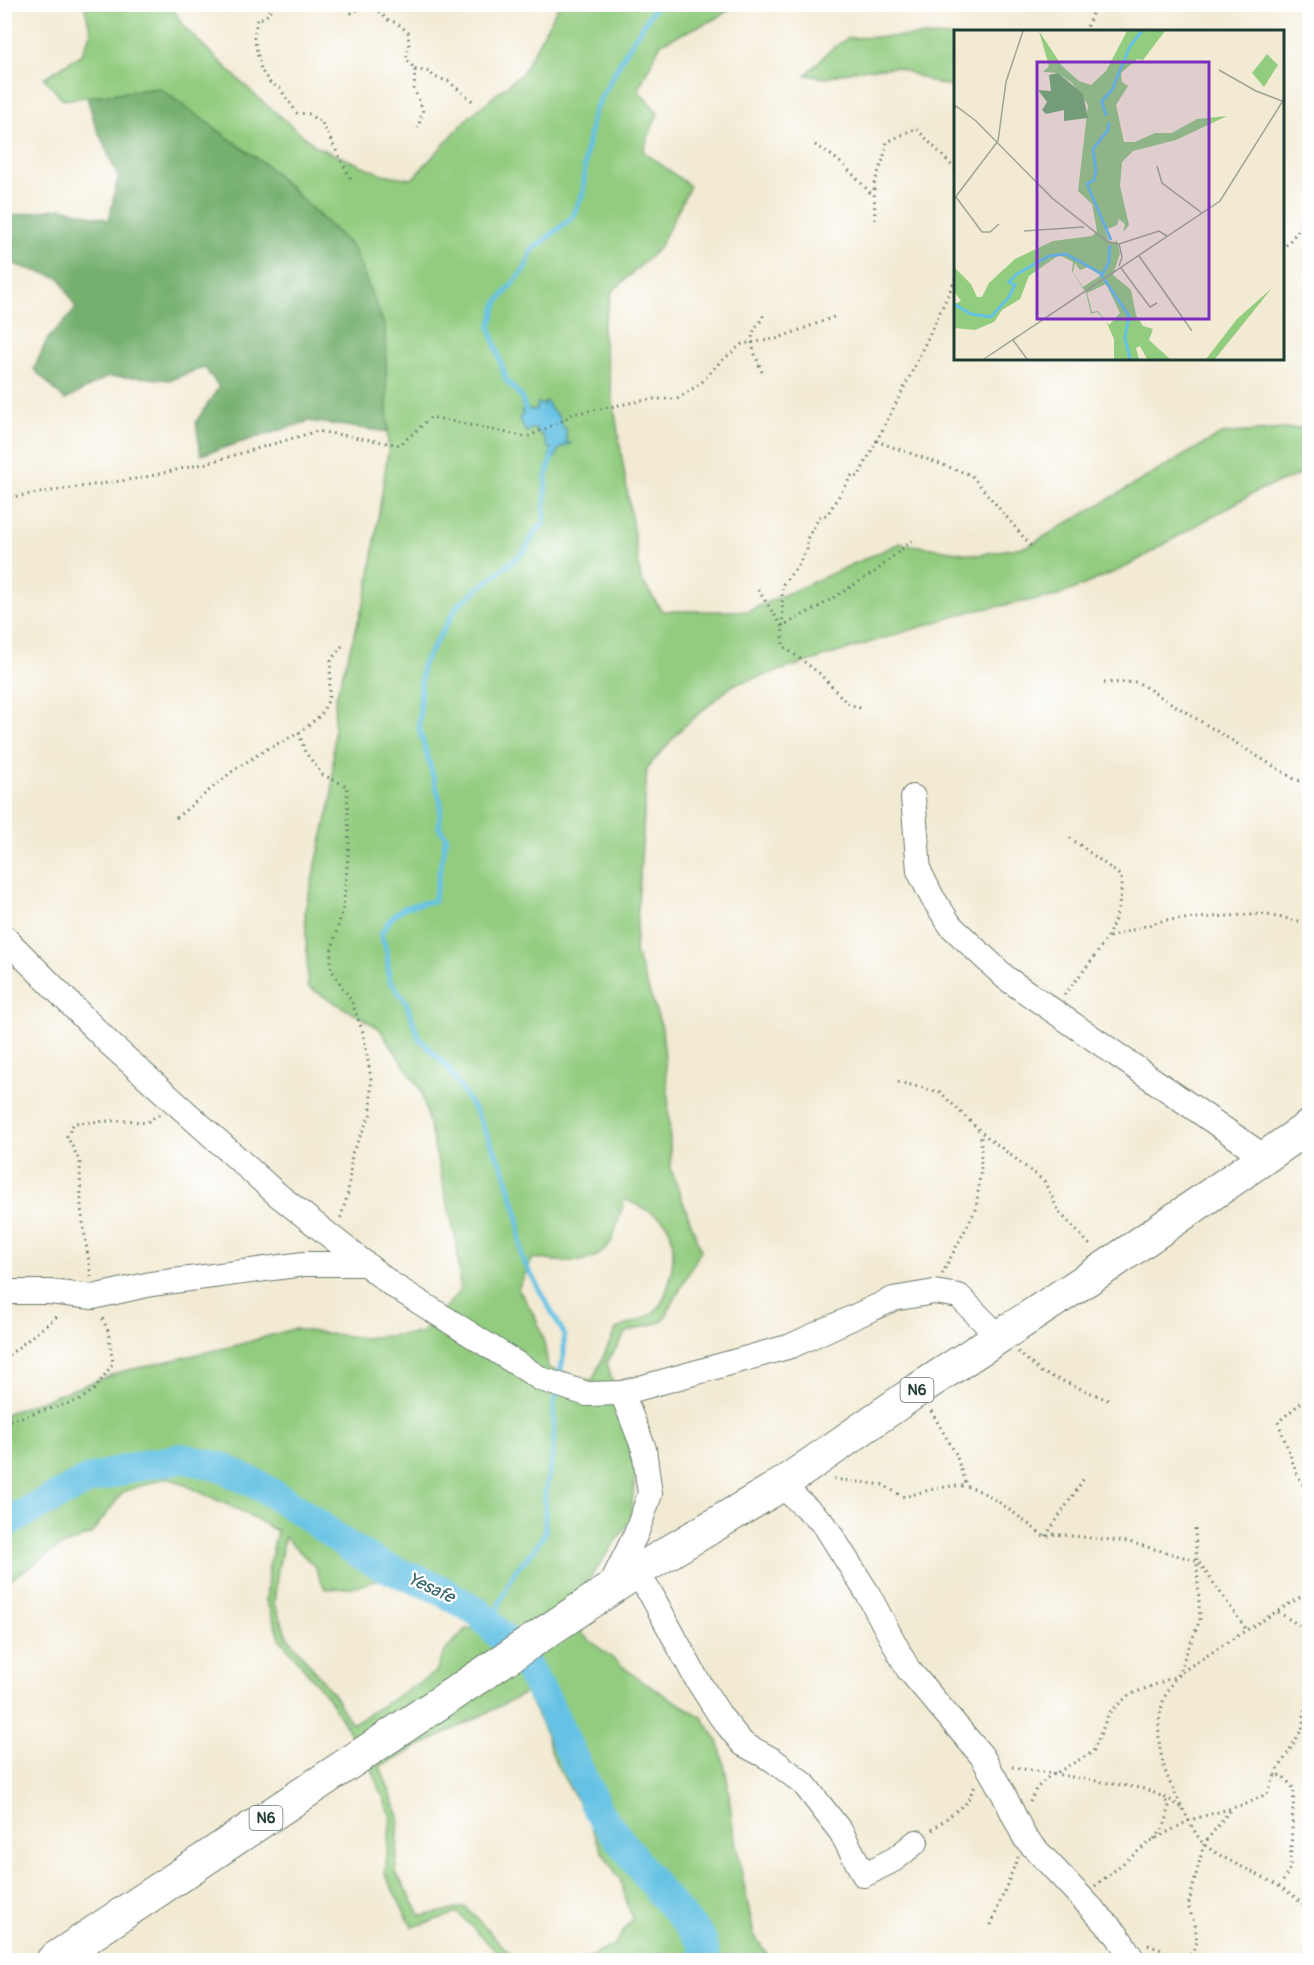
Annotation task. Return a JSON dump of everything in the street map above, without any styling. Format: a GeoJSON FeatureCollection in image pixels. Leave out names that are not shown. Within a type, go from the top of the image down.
{"type":"FeatureCollection","features":[{"type":"Feature","properties":{"kind":"highway","name":"N6"},"geometry":{"type":"LineString","coordinates":[[53,1960],[636,1572],[781,1485],[998,1336],[1109,1265],[1310,1126]]}},
{"type":"Feature","properties":{"kind":"street"},"geometry":{"type":"LineString","coordinates":[[912,797],[920,871],[932,897],[951,926],[1006,978],[1266,1158]]}},
{"type":"Feature","properties":{"kind":"street"},"geometry":{"type":"LineString","coordinates":[[4,937],[109,1043],[278,1195],[391,1284],[541,1379],[587,1394],[622,1393],[791,1346],[893,1299],[934,1292],[959,1296],[998,1336]]}},
{"type":"Feature","properties":{"kind":"street"},"geometry":{"type":"LineString","coordinates":[[4,1292],[49,1292],[93,1297],[152,1284],[304,1264],[366,1264]]}},
{"type":"Feature","properties":{"kind":"street"},"geometry":{"type":"LineString","coordinates":[[606,1594],[636,1534],[650,1494],[644,1449],[622,1393]]}},
{"type":"Feature","properties":{"kind":"street"},"geometry":{"type":"LineString","coordinates":[[781,1485],[824,1524],[868,1594],[908,1669],[982,1756],[1004,1792],[1024,1838],[1117,1935],[1133,1960]]}},
{"type":"Feature","properties":{"kind":"street"},"geometry":{"type":"LineString","coordinates":[[636,1572],[721,1718],[743,1744],[773,1760],[804,1784],[841,1832],[864,1875],[895,1859],[916,1842]]}},
{"type":"Feature","properties":{"kind":"path"},"geometry":{"type":"LineString","coordinates":[[271,4],[269,14],[256,19],[254,38],[261,70],[271,84],[279,87],[297,113],[310,114],[321,121],[352,181]]}},
{"type":"Feature","properties":{"kind":"path"},"geometry":{"type":"LineString","coordinates":[[342,4],[352,13],[361,8],[378,11],[388,20],[397,23],[408,32],[409,47],[406,59],[415,69],[430,72],[434,77],[448,81],[475,103]]}},
{"type":"Feature","properties":{"kind":"path"},"geometry":{"type":"LineString","coordinates":[[1086,30],[1096,4]]}},
{"type":"Feature","properties":{"kind":"path"},"geometry":{"type":"LineString","coordinates":[[415,69],[414,89],[423,110],[418,128]]}},
{"type":"Feature","properties":{"kind":"path"},"geometry":{"type":"LineString","coordinates":[[874,220],[874,184],[887,142],[916,128],[954,168]]}},
{"type":"Feature","properties":{"kind":"path"},"geometry":{"type":"LineString","coordinates":[[815,145],[828,152],[857,177],[873,196]]}},
{"type":"Feature","properties":{"kind":"path"},"geometry":{"type":"LineString","coordinates":[[1284,248],[1310,213]]}},
{"type":"Feature","properties":{"kind":"path"},"geometry":{"type":"LineString","coordinates":[[860,708],[847,703],[819,673],[783,646],[782,585],[797,567],[807,549],[807,539],[820,516],[826,515],[852,475],[858,477],[909,378],[954,282]]}},
{"type":"Feature","properties":{"kind":"path"},"geometry":{"type":"LineString","coordinates":[[762,372],[752,344],[754,327],[763,319],[763,311]]}},
{"type":"Feature","properties":{"kind":"path"},"geometry":{"type":"LineString","coordinates":[[4,498],[141,478],[207,463],[318,431],[400,445],[431,417],[527,436],[562,421],[572,414],[651,399],[677,399],[701,384],[742,344],[776,339],[834,317]]}},
{"type":"Feature","properties":{"kind":"path"},"geometry":{"type":"LineString","coordinates":[[876,441],[971,475],[1031,546]]}},
{"type":"Feature","properties":{"kind":"path"},"geometry":{"type":"LineString","coordinates":[[782,626],[876,571],[915,538]]}},
{"type":"Feature","properties":{"kind":"path"},"geometry":{"type":"LineString","coordinates":[[758,590],[782,626]]}},
{"type":"Feature","properties":{"kind":"path"},"geometry":{"type":"LineString","coordinates":[[176,818],[234,770],[265,750],[299,733],[321,715],[329,699],[331,660],[342,646]]}},
{"type":"Feature","properties":{"kind":"path"},"geometry":{"type":"LineString","coordinates":[[1104,683],[1137,682],[1296,780],[1310,782]]}},
{"type":"Feature","properties":{"kind":"path"},"geometry":{"type":"LineString","coordinates":[[299,733],[305,752],[323,775],[347,786],[349,846],[343,908],[331,952],[331,969],[351,1000],[363,1032],[370,1079],[370,1113],[352,1152],[348,1193],[334,1239]]}},
{"type":"Feature","properties":{"kind":"path"},"geometry":{"type":"LineString","coordinates":[[1052,1011],[1109,937],[1122,894],[1121,876],[1070,837]]}},
{"type":"Feature","properties":{"kind":"path"},"geometry":{"type":"LineString","coordinates":[[1109,937],[1165,920],[1261,914],[1310,923]]}},
{"type":"Feature","properties":{"kind":"path"},"geometry":{"type":"LineString","coordinates":[[898,1082],[940,1092],[981,1132],[1044,1181],[1059,1212],[1109,1265]]}},
{"type":"Feature","properties":{"kind":"path"},"geometry":{"type":"LineString","coordinates":[[4,1422],[80,1400],[95,1389],[113,1363],[108,1331],[93,1297],[81,1208],[80,1162],[67,1136],[74,1123],[127,1120],[146,1123],[176,1103]]}},
{"type":"Feature","properties":{"kind":"path"},"geometry":{"type":"LineString","coordinates":[[934,1292],[976,1209],[981,1167],[981,1132]]}},
{"type":"Feature","properties":{"kind":"path"},"geometry":{"type":"LineString","coordinates":[[4,1359],[63,1311],[93,1297]]}},
{"type":"Feature","properties":{"kind":"path"},"geometry":{"type":"LineString","coordinates":[[998,1336],[1041,1372],[1108,1400]]}},
{"type":"Feature","properties":{"kind":"path"},"geometry":{"type":"LineString","coordinates":[[919,1389],[956,1454],[966,1485]]}},
{"type":"Feature","properties":{"kind":"path"},"geometry":{"type":"LineString","coordinates":[[1310,1395],[1278,1422],[1297,1473],[1310,1497]]}},
{"type":"Feature","properties":{"kind":"path"},"geometry":{"type":"LineString","coordinates":[[1045,1538],[1085,1477]]}},
{"type":"Feature","properties":{"kind":"path"},"geometry":{"type":"LineString","coordinates":[[829,1478],[883,1485],[904,1497],[945,1486],[966,1485],[997,1500],[1045,1538]]}},
{"type":"Feature","properties":{"kind":"path"},"geometry":{"type":"LineString","coordinates":[[1195,1529],[1200,1620],[1177,1676],[1164,1696],[1159,1716],[1159,1746],[1168,1781],[1204,1844],[1242,1868],[1280,1886],[1310,1912]]}},
{"type":"Feature","properties":{"kind":"path"},"geometry":{"type":"LineString","coordinates":[[1045,1538],[1055,1534],[1129,1542],[1198,1561],[1246,1629]]}},
{"type":"Feature","properties":{"kind":"path"},"geometry":{"type":"LineString","coordinates":[[1093,1752],[1109,1713],[1129,1695],[1177,1676],[1246,1629],[1310,1591]]}},
{"type":"Feature","properties":{"kind":"path"},"geometry":{"type":"LineString","coordinates":[[1278,1612],[1310,1632]]}},
{"type":"Feature","properties":{"kind":"path"},"geometry":{"type":"LineString","coordinates":[[1151,1841],[1190,1820],[1246,1804],[1268,1793],[1275,1775],[1302,1729],[1310,1675]]}},
{"type":"Feature","properties":{"kind":"path"},"geometry":{"type":"LineString","coordinates":[[1057,1774],[1145,1790],[1172,1801],[1185,1810]]}},
{"type":"Feature","properties":{"kind":"path"},"geometry":{"type":"LineString","coordinates":[[1275,1775],[1282,1776],[1294,1789],[1290,1868],[1280,1886]]}},
{"type":"Feature","properties":{"kind":"path"},"geometry":{"type":"LineString","coordinates":[[1082,1900],[1102,1879],[1163,1829],[1168,1818],[1168,1804],[1160,1795]]}},
{"type":"Feature","properties":{"kind":"path"},"geometry":{"type":"LineString","coordinates":[[1189,1960],[1197,1942],[1195,1925],[1188,1906],[1204,1844],[1232,1808]]}},
{"type":"Feature","properties":{"kind":"path"},"geometry":{"type":"LineString","coordinates":[[1117,1935],[1189,1960],[1206,1958],[1213,1960]]}},
{"type":"Feature","properties":{"kind":"green space"},"geometry":{"type":"Polygon","coordinates":[[[84,5],[170,5],[186,29],[257,97],[317,147],[382,174],[412,179],[469,117],[522,73],[559,5],[736,5],[717,18],[661,43],[638,90],[658,113],[643,151],[690,186],[659,248],[612,292],[602,330],[641,579],[662,611],[748,611],[900,543],[977,555],[1028,546],[1221,434],[1309,427],[1309,471],[1259,490],[1126,567],[1058,596],[972,611],[733,685],[683,727],[647,768],[635,951],[662,1028],[668,1093],[671,1170],[701,1250],[663,1321],[627,1332],[607,1362],[636,1468],[630,1521],[587,1582],[582,1634],[641,1681],[702,1717],[719,1743],[754,1935],[771,1960],[584,1960],[615,1944],[632,1919],[620,1879],[602,1852],[589,1822],[556,1764],[544,1730],[526,1693],[380,1766],[399,1816],[396,1873],[421,1916],[466,1907],[516,1960],[505,1960],[458,1913],[412,1927],[385,1874],[391,1817],[371,1767],[329,1699],[281,1640],[266,1601],[269,1566],[277,1531],[245,1513],[168,1477],[123,1492],[91,1534],[58,1548],[5,1583],[5,1414],[120,1372],[234,1346],[293,1329],[364,1338],[421,1333],[460,1291],[457,1244],[421,1090],[379,1028],[308,987],[305,910],[332,797],[335,700],[368,588],[388,451],[385,327],[352,247],[266,165],[159,88],[63,100],[44,78],[82,54],[91,32],[84,5]],[[625,1199],[616,1230],[609,1245],[602,1252],[574,1262],[533,1258],[518,1289],[539,1326],[548,1368],[592,1381],[616,1329],[649,1315],[658,1308],[663,1300],[672,1266],[670,1231],[666,1223],[658,1217],[625,1199]],[[285,1537],[278,1568],[274,1603],[287,1636],[334,1695],[352,1724],[435,1673],[446,1650],[466,1629],[493,1628],[469,1607],[455,1599],[427,1584],[382,1566],[379,1580],[351,1588],[325,1589],[315,1567],[285,1537]]]}},
{"type":"Feature","properties":{"kind":"green space"},"geometry":{"type":"Polygon","coordinates":[[[954,37],[954,87],[935,83],[896,67],[856,70],[826,78],[806,75],[830,50],[848,38],[954,37]]]}},
{"type":"Feature","properties":{"kind":"green space"},"geometry":{"type":"Polygon","coordinates":[[[159,88],[266,165],[353,248],[385,327],[388,432],[309,421],[201,455],[196,422],[219,387],[204,367],[170,380],[107,377],[65,400],[34,369],[47,340],[76,309],[60,278],[16,265],[5,251],[5,217],[62,208],[109,220],[118,177],[95,124],[87,97],[159,88]]]}},
{"type":"Feature","properties":{"kind":"water"},"geometry":{"type":"Polygon","coordinates":[[[546,401],[559,417],[563,428],[566,428],[566,442],[571,443],[559,449],[555,458],[549,456],[552,449],[547,447],[544,437],[534,428],[526,432],[519,418],[523,414],[521,411],[526,407],[529,410],[536,410],[538,403],[543,405],[546,401]]]}},
{"type":"Feature","properties":{"kind":"waterway"},"geometry":{"type":"LineString","coordinates":[[527,414],[521,396],[506,380],[490,327],[497,303],[526,267],[532,250],[572,218],[583,193],[586,152],[594,111],[627,50],[657,4]]}},
{"type":"Feature","properties":{"kind":"waterway"},"geometry":{"type":"LineString","coordinates":[[553,452],[546,477],[544,524],[536,530],[524,552],[458,605],[422,666],[419,728],[441,803],[439,827],[446,837],[434,901],[402,909],[386,925],[381,934],[387,953],[389,979],[406,1002],[419,1038],[448,1068],[477,1114],[505,1172],[518,1216],[522,1258],[564,1334],[564,1352],[559,1379]]}},
{"type":"Feature","properties":{"kind":"waterway"},"geometry":{"type":"LineString","coordinates":[[494,1628],[499,1604],[515,1571],[545,1533],[545,1492],[553,1455],[554,1403],[557,1391]]}},
{"type":"Feature","properties":{"kind":"waterway","name":"Yesafe"},"geometry":{"type":"LineString","coordinates":[[4,1524],[88,1480],[138,1466],[182,1458],[221,1467],[260,1486],[300,1511],[349,1547],[382,1566],[435,1587],[478,1612],[521,1658],[547,1701],[599,1813],[658,1890],[702,1940],[706,1960]]}}]}
